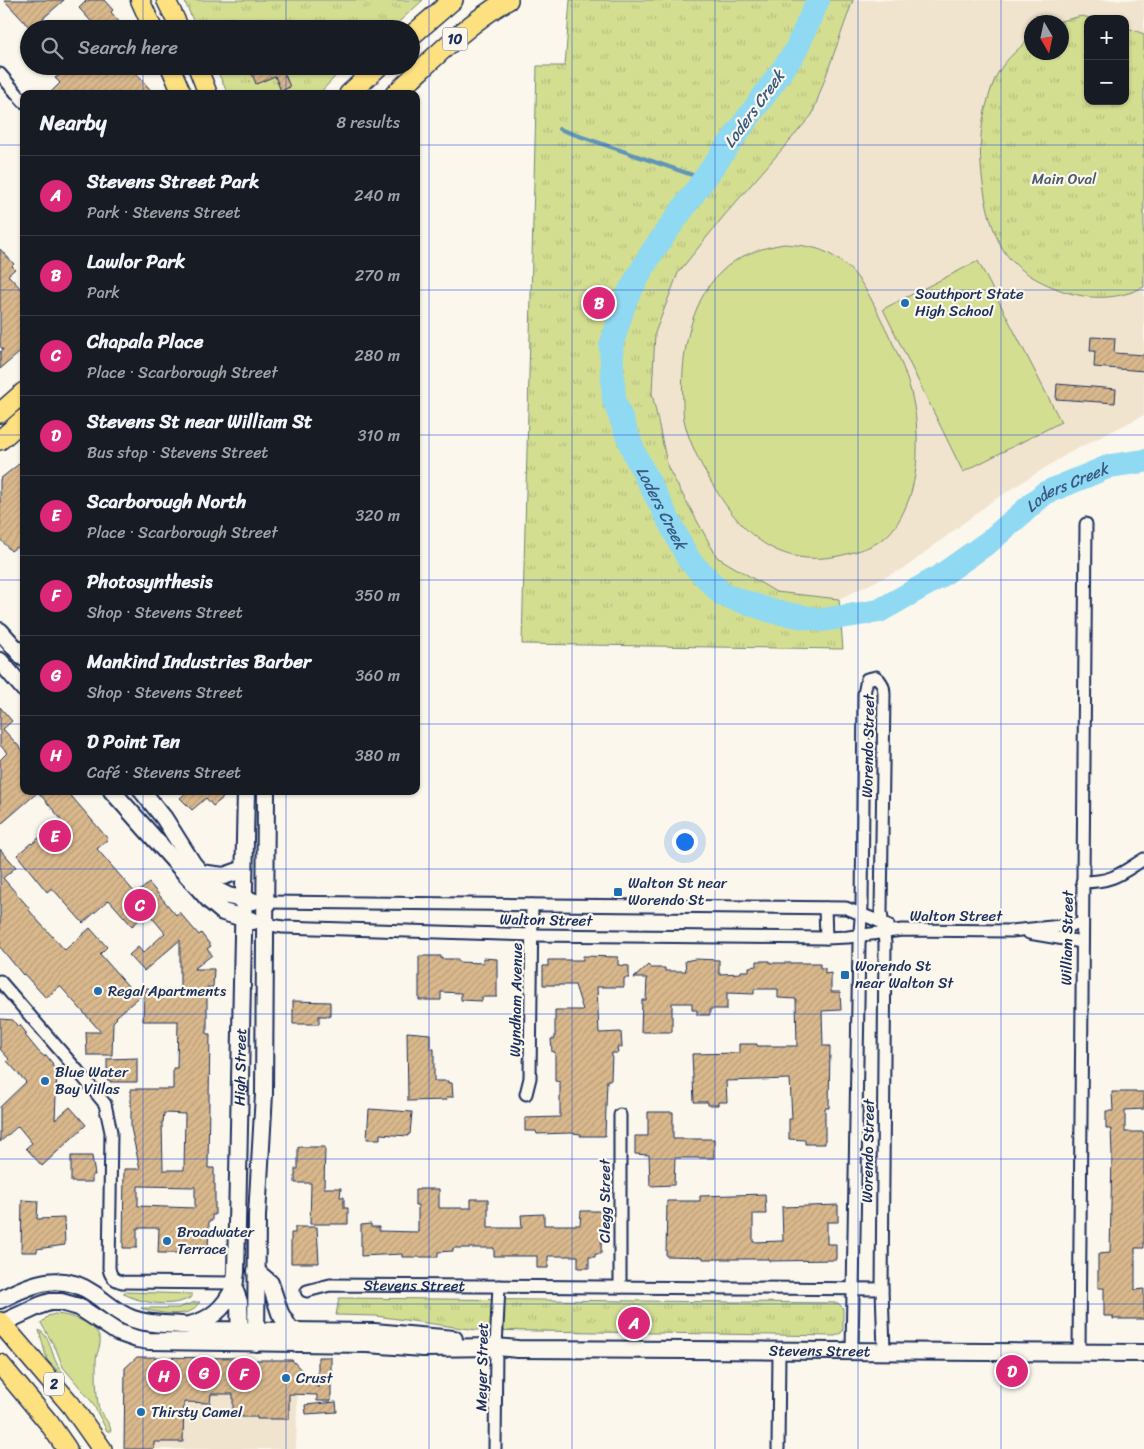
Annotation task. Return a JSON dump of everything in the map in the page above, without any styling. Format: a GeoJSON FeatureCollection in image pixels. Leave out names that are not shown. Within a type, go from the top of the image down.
{"type":"FeatureCollection","features":[{"type":"Feature","properties":{"kind":"highway","name":"10"},"geometry":{"type":"LineString","coordinates":[[420,28],[453,0]]}},
{"type":"Feature","properties":{"kind":"highway","name":"10"},"geometry":{"type":"LineString","coordinates":[[420,72],[484,15],[508,0]]}},
{"type":"Feature","properties":{"kind":"highway"},"geometry":{"type":"LineString","coordinates":[[353,90],[369,75]]}},
{"type":"Feature","properties":{"kind":"highway","name":"10"},"geometry":{"type":"LineString","coordinates":[[400,90],[416,75]]}},
{"type":"Feature","properties":{"kind":"highway"},"geometry":{"type":"LineString","coordinates":[[0,413],[20,396]]}},
{"type":"Feature","properties":{"kind":"highway"},"geometry":{"type":"LineString","coordinates":[[0,440],[20,422]]}},
{"type":"Feature","properties":{"kind":"highway","name":"2"},"geometry":{"type":"LineString","coordinates":[[0,1323],[72,1406],[102,1449]]}},
{"type":"Feature","properties":{"kind":"highway","name":"2"},"geometry":{"type":"LineString","coordinates":[[0,1364],[49,1423],[67,1449]]}},
{"type":"Feature","properties":{"kind":"main road"},"geometry":{"type":"LineString","coordinates":[[140,0],[149,20]]}},
{"type":"Feature","properties":{"kind":"main road"},"geometry":{"type":"LineString","coordinates":[[166,0],[176,20]]}},
{"type":"Feature","properties":{"kind":"main road"},"geometry":{"type":"LineString","coordinates":[[174,75],[180,90]]}},
{"type":"Feature","properties":{"kind":"main road"},"geometry":{"type":"LineString","coordinates":[[201,75],[206,90]]}},
{"type":"Feature","properties":{"kind":"main road"},"geometry":{"type":"LineString","coordinates":[[0,631],[20,654]]}},
{"type":"Feature","properties":{"kind":"main road"},"geometry":{"type":"LineString","coordinates":[[0,661],[20,684]]}},
{"type":"Feature","properties":{"kind":"main road"},"geometry":{"type":"LineString","coordinates":[[116,795],[210,901],[223,912],[265,924]]}},
{"type":"Feature","properties":{"kind":"main road"},"geometry":{"type":"LineString","coordinates":[[145,795],[200,873],[218,892],[243,900],[265,902]]}},
{"type":"Feature","properties":{"kind":"main road","name":"High Street"},"geometry":{"type":"LineString","coordinates":[[246,795],[235,1285],[248,1337]]}},
{"type":"Feature","properties":{"kind":"main road","name":"High Street"},"geometry":{"type":"LineString","coordinates":[[248,1337],[256,1271],[264,1094],[266,795]]}},
{"type":"Feature","properties":{"kind":"main road"},"geometry":{"type":"LineString","coordinates":[[200,873],[224,876],[244,869]]}},
{"type":"Feature","properties":{"kind":"main road"},"geometry":{"type":"LineString","coordinates":[[256,1271],[270,1283],[280,1313],[291,1331]]}},
{"type":"Feature","properties":{"kind":"main road","name":"Stevens Street"},"geometry":{"type":"LineString","coordinates":[[0,1300],[29,1285],[56,1281],[82,1287],[114,1310],[132,1319],[152,1324],[189,1325],[248,1337],[438,1348],[1144,1353]]}},
{"type":"Feature","properties":{"kind":"main road"},"geometry":{"type":"LineString","coordinates":[[189,1325],[210,1318],[226,1303],[235,1285]]}},
{"type":"Feature","properties":{"kind":"main road","name":"Stevens Street"},"geometry":{"type":"LineString","coordinates":[[0,1323],[41,1305],[50,1302],[61,1302],[79,1307],[116,1332],[136,1339],[165,1342],[248,1337],[291,1331],[407,1334],[457,1339],[496,1347]]}},
{"type":"Feature","properties":{"kind":"street"},"geometry":{"type":"LineString","coordinates":[[0,74],[20,97]]}},
{"type":"Feature","properties":{"kind":"street","name":"William Street"},"geometry":{"type":"LineString","coordinates":[[1079,1352],[1086,524]]}},
{"type":"Feature","properties":{"kind":"street","name":"Worendo Street"},"geometry":{"type":"LineString","coordinates":[[852,1351],[864,694],[867,679],[876,676],[884,686],[881,912],[885,953],[882,1289],[884,1351]]}},
{"type":"Feature","properties":{"kind":"street"},"geometry":{"type":"LineString","coordinates":[[1082,882],[1098,882],[1111,879],[1144,858]]}},
{"type":"Feature","properties":{"kind":"street","name":"Walton Street"},"geometry":{"type":"LineString","coordinates":[[265,902],[846,908],[861,914],[883,928]]}},
{"type":"Feature","properties":{"kind":"street","name":"Wyndham Avenue"},"geometry":{"type":"LineString","coordinates":[[526,1094],[530,1078],[532,906]]}},
{"type":"Feature","properties":{"kind":"street"},"geometry":{"type":"LineString","coordinates":[[825,908],[826,938]]}},
{"type":"Feature","properties":{"kind":"street","name":"Walton Street"},"geometry":{"type":"LineString","coordinates":[[265,924],[283,927],[532,935],[826,938],[860,936],[883,928],[902,930],[1011,931],[1082,924]]}},
{"type":"Feature","properties":{"kind":"street","name":"Walton Street"},"geometry":{"type":"LineString","coordinates":[[1011,931],[1082,942]]}},
{"type":"Feature","properties":{"kind":"street"},"geometry":{"type":"LineString","coordinates":[[0,981],[105,1104],[112,1132],[111,1276],[122,1282],[235,1285]]}},
{"type":"Feature","properties":{"kind":"street","name":"Clegg Street"},"geometry":{"type":"LineString","coordinates":[[620,1115],[620,1286]]}},
{"type":"Feature","properties":{"kind":"street","name":"Stevens Street"},"geometry":{"type":"LineString","coordinates":[[307,1291],[330,1285],[882,1289]]}},
{"type":"Feature","properties":{"kind":"street","name":"Meyer Street"},"geometry":{"type":"LineString","coordinates":[[495,1449],[496,1347],[499,1286]]}},
{"type":"Feature","properties":{"kind":"street"},"geometry":{"type":"LineString","coordinates":[[778,1449],[779,1351]]}},
{"type":"Feature","properties":{"kind":"shaded area","name":"Southport State High School"},"geometry":{"type":"Polygon","coordinates":[[[853,0],[1144,0],[1144,415],[1067,454],[991,502],[906,567],[839,599],[776,592],[717,557],[668,468],[652,393],[655,333],[678,273],[723,217],[812,115],[853,0]]]}},
{"type":"Feature","properties":{"kind":"shaded area"},"geometry":{"type":"Polygon","coordinates":[[[298,1368],[296,1449],[130,1449],[131,1369],[298,1368]]]}},
{"type":"Feature","properties":{"kind":"green space"},"geometry":{"type":"Polygon","coordinates":[[[184,0],[423,0],[401,20],[193,20],[184,0]]]}},
{"type":"Feature","properties":{"kind":"green space"},"geometry":{"type":"Polygon","coordinates":[[[570,0],[853,0],[812,115],[723,217],[678,273],[655,333],[652,393],[668,468],[717,557],[776,592],[839,599],[843,649],[522,644],[537,66],[565,66],[570,0]]]}},
{"type":"Feature","properties":{"kind":"green space","name":"Main Oval"},"geometry":{"type":"Polygon","coordinates":[[[1084,16],[1084,105],[1129,105],[1129,28],[1144,34],[1144,287],[1114,296],[1093,297],[1063,291],[1035,278],[1016,265],[1003,249],[996,235],[990,218],[983,183],[980,150],[982,129],[984,115],[997,74],[1010,57],[1024,44],[1024,60],[1069,60],[1069,19],[1084,16]]]}},
{"type":"Feature","properties":{"kind":"green space"},"geometry":{"type":"Polygon","coordinates":[[[219,75],[337,75],[323,90],[226,90],[219,75]]]}},
{"type":"Feature","properties":{"kind":"green space"},"geometry":{"type":"Polygon","coordinates":[[[784,244],[823,251],[836,258],[856,275],[870,297],[897,352],[913,399],[917,433],[916,464],[909,499],[898,522],[885,538],[868,547],[843,555],[820,558],[799,557],[780,552],[763,543],[748,531],[734,516],[706,474],[692,446],[684,419],[682,386],[685,350],[694,315],[701,299],[710,284],[735,261],[758,250],[784,244]]]}},
{"type":"Feature","properties":{"kind":"green space"},"geometry":{"type":"Polygon","coordinates":[[[978,261],[1061,422],[963,472],[883,309],[978,261]]]}},
{"type":"Feature","properties":{"kind":"green space"},"geometry":{"type":"Polygon","coordinates":[[[124,1292],[192,1294],[192,1297],[167,1304],[140,1300],[124,1294],[124,1292]]]}},
{"type":"Feature","properties":{"kind":"green space"},"geometry":{"type":"Polygon","coordinates":[[[339,1298],[838,1303],[843,1308],[843,1330],[835,1336],[477,1330],[376,1316],[336,1315],[339,1298]]]}},
{"type":"Feature","properties":{"kind":"green space"},"geometry":{"type":"Polygon","coordinates":[[[200,1302],[191,1311],[180,1314],[141,1308],[178,1308],[200,1302]]]}},
{"type":"Feature","properties":{"kind":"green space"},"geometry":{"type":"Polygon","coordinates":[[[55,1314],[82,1320],[98,1333],[100,1342],[96,1361],[96,1388],[98,1404],[111,1431],[107,1431],[92,1402],[63,1367],[56,1349],[41,1323],[48,1316],[55,1314]]]}},
{"type":"Feature","properties":{"kind":"green space"},"geometry":{"type":"Polygon","coordinates":[[[39,1330],[46,1336],[57,1364],[64,1374],[63,1376],[47,1360],[39,1330]]]}},
{"type":"Feature","properties":{"kind":"building"},"geometry":{"type":"Polygon","coordinates":[[[4,0],[64,0],[41,20],[23,20],[4,0]]]}},
{"type":"Feature","properties":{"kind":"building"},"geometry":{"type":"Polygon","coordinates":[[[87,0],[104,0],[113,10],[111,12],[118,20],[90,20],[79,8],[87,0]]]}},
{"type":"Feature","properties":{"kind":"building"},"geometry":{"type":"Polygon","coordinates":[[[59,75],[138,75],[151,90],[53,90],[60,83],[55,78],[59,75]]]}},
{"type":"Feature","properties":{"kind":"building"},"geometry":{"type":"Polygon","coordinates":[[[252,75],[285,75],[290,87],[281,90],[275,76],[256,84],[252,75]]]}},
{"type":"Feature","properties":{"kind":"building"},"geometry":{"type":"Polygon","coordinates":[[[0,249],[14,264],[12,266],[15,269],[8,275],[20,288],[20,352],[0,369],[0,352],[3,350],[0,346],[0,249]]]}},
{"type":"Feature","properties":{"kind":"building"},"geometry":{"type":"Polygon","coordinates":[[[1091,337],[1115,338],[1114,353],[1144,355],[1144,371],[1094,367],[1095,351],[1090,351],[1091,337]]]}},
{"type":"Feature","properties":{"kind":"building"},"geometry":{"type":"Polygon","coordinates":[[[1057,384],[1116,389],[1115,403],[1056,399],[1057,384]]]}},
{"type":"Feature","properties":{"kind":"building"},"geometry":{"type":"Polygon","coordinates":[[[20,463],[20,552],[16,547],[11,551],[0,539],[0,479],[20,463]]]}},
{"type":"Feature","properties":{"kind":"building"},"geometry":{"type":"Polygon","coordinates":[[[0,707],[12,721],[3,729],[20,748],[20,795],[35,795],[0,825],[0,760],[7,753],[0,745],[0,707]]]}},
{"type":"Feature","properties":{"kind":"building"},"geometry":{"type":"Polygon","coordinates":[[[41,795],[70,795],[108,839],[97,849],[136,894],[149,883],[176,915],[179,912],[199,935],[201,933],[211,946],[207,949],[212,955],[194,969],[214,969],[213,987],[207,987],[207,1034],[210,1034],[208,1168],[214,1168],[215,1184],[215,1215],[212,1215],[212,1221],[209,1221],[208,1253],[158,1253],[159,1228],[137,1228],[137,1248],[123,1248],[124,1169],[140,1169],[131,1128],[131,1089],[173,1089],[173,1068],[177,1068],[178,1021],[143,1021],[144,993],[116,1017],[113,1022],[112,1055],[87,1055],[86,1032],[101,1032],[60,986],[46,998],[23,975],[0,947],[0,849],[16,867],[3,878],[65,950],[90,928],[107,947],[100,954],[128,986],[125,989],[149,988],[145,992],[180,991],[180,940],[144,971],[129,955],[138,947],[143,953],[165,933],[150,915],[147,913],[132,926],[109,900],[83,923],[52,888],[47,892],[17,855],[61,819],[41,795]],[[164,1113],[162,1122],[163,1170],[184,1170],[185,1114],[164,1113]],[[138,1186],[138,1206],[195,1208],[195,1187],[138,1186]]]}},
{"type":"Feature","properties":{"kind":"building"},"geometry":{"type":"Polygon","coordinates":[[[183,795],[220,795],[223,798],[213,806],[206,798],[192,810],[180,798],[183,795]]]}},
{"type":"Feature","properties":{"kind":"building"},"geometry":{"type":"Polygon","coordinates":[[[419,956],[441,956],[441,959],[458,959],[458,962],[483,963],[483,958],[497,959],[497,997],[482,997],[482,1001],[461,1000],[461,993],[441,992],[441,1000],[419,1000],[419,956]]]}},
{"type":"Feature","properties":{"kind":"building"},"geometry":{"type":"Polygon","coordinates":[[[583,956],[618,957],[618,965],[629,966],[629,978],[624,978],[624,987],[597,987],[599,1033],[621,1032],[622,1047],[617,1047],[618,1053],[612,1053],[611,1080],[607,1080],[605,1136],[580,1136],[581,1134],[571,1133],[537,1134],[536,1131],[525,1131],[525,1118],[560,1117],[560,1082],[555,1081],[555,1052],[552,1052],[551,1039],[555,1039],[555,1010],[583,1010],[575,985],[543,985],[543,966],[548,966],[548,960],[583,960],[583,956]]]}},
{"type":"Feature","properties":{"kind":"building"},"geometry":{"type":"Polygon","coordinates":[[[695,959],[719,960],[719,974],[749,971],[749,967],[757,966],[757,961],[770,961],[770,963],[820,963],[820,968],[825,968],[825,974],[831,973],[831,992],[840,992],[841,1010],[822,1011],[823,1046],[830,1046],[829,1108],[825,1108],[825,1144],[805,1144],[805,1140],[789,1139],[789,1119],[792,1119],[790,1079],[726,1081],[727,1102],[718,1102],[718,1105],[708,1105],[708,1102],[694,1102],[692,1054],[739,1053],[739,1044],[797,1046],[796,999],[778,998],[778,989],[754,989],[754,994],[727,993],[727,1009],[710,1009],[710,1015],[697,1015],[697,1010],[692,1010],[692,1003],[672,1003],[672,1032],[641,1032],[642,1000],[646,1000],[647,978],[634,978],[648,965],[651,968],[665,968],[665,971],[686,971],[685,961],[695,959]]]}},
{"type":"Feature","properties":{"kind":"building"},"geometry":{"type":"Polygon","coordinates":[[[293,1001],[330,1002],[330,1016],[319,1016],[319,1024],[293,1024],[293,1001]]]}},
{"type":"Feature","properties":{"kind":"building"},"geometry":{"type":"Polygon","coordinates":[[[0,1019],[13,1020],[18,1027],[20,1025],[27,1034],[25,1035],[39,1052],[45,1057],[46,1055],[53,1064],[57,1072],[55,1120],[70,1107],[86,1125],[42,1166],[26,1148],[32,1143],[18,1126],[0,1142],[0,1107],[26,1082],[7,1061],[9,1059],[0,1049],[0,1019]]]}},
{"type":"Feature","properties":{"kind":"building"},"geometry":{"type":"Polygon","coordinates":[[[407,1032],[430,1034],[430,1049],[434,1049],[434,1081],[448,1081],[448,1083],[452,1083],[453,1097],[446,1097],[447,1100],[408,1101],[407,1032]]]}},
{"type":"Feature","properties":{"kind":"building"},"geometry":{"type":"Polygon","coordinates":[[[137,1058],[137,1082],[110,1082],[110,1080],[107,1080],[107,1059],[137,1058]]]}},
{"type":"Feature","properties":{"kind":"building"},"geometry":{"type":"Polygon","coordinates":[[[1112,1092],[1144,1092],[1144,1109],[1125,1110],[1125,1132],[1144,1132],[1144,1248],[1135,1248],[1135,1290],[1144,1289],[1144,1319],[1113,1319],[1113,1316],[1104,1316],[1104,1288],[1098,1288],[1098,1254],[1110,1253],[1112,1154],[1111,1129],[1106,1129],[1106,1111],[1113,1111],[1112,1092]]]}},
{"type":"Feature","properties":{"kind":"building"},"geometry":{"type":"Polygon","coordinates":[[[369,1109],[412,1112],[410,1134],[408,1136],[380,1134],[380,1139],[367,1139],[369,1109]]]}},
{"type":"Feature","properties":{"kind":"building"},"geometry":{"type":"Polygon","coordinates":[[[648,1112],[673,1112],[673,1139],[714,1139],[714,1158],[675,1158],[674,1185],[650,1186],[649,1155],[635,1154],[635,1136],[648,1136],[648,1112]]]}},
{"type":"Feature","properties":{"kind":"building"},"geometry":{"type":"Polygon","coordinates":[[[298,1147],[325,1147],[324,1188],[341,1188],[340,1197],[344,1197],[344,1208],[348,1208],[348,1224],[310,1224],[311,1183],[295,1183],[295,1169],[298,1169],[298,1147]]]}},
{"type":"Feature","properties":{"kind":"building"},"geometry":{"type":"Polygon","coordinates":[[[71,1156],[92,1156],[95,1175],[92,1175],[92,1182],[71,1182],[71,1156]]]}},
{"type":"Feature","properties":{"kind":"building"},"geometry":{"type":"Polygon","coordinates":[[[439,1189],[439,1208],[471,1208],[471,1199],[488,1199],[488,1228],[522,1228],[521,1215],[544,1214],[544,1225],[580,1225],[581,1211],[602,1211],[601,1254],[589,1257],[589,1268],[578,1268],[578,1256],[548,1256],[548,1268],[537,1268],[537,1256],[494,1256],[494,1248],[453,1248],[453,1251],[438,1252],[438,1257],[402,1257],[402,1254],[361,1256],[361,1225],[371,1224],[371,1227],[379,1227],[379,1231],[418,1232],[418,1205],[415,1205],[415,1190],[439,1189]]]}},
{"type":"Feature","properties":{"kind":"building"},"geometry":{"type":"Polygon","coordinates":[[[765,1194],[766,1214],[753,1214],[753,1242],[783,1241],[782,1207],[838,1205],[838,1222],[827,1222],[827,1244],[836,1244],[836,1260],[769,1261],[769,1259],[703,1259],[703,1257],[666,1256],[667,1201],[700,1201],[700,1196],[765,1194]]]}},
{"type":"Feature","properties":{"kind":"building"},"geometry":{"type":"Polygon","coordinates":[[[22,1200],[38,1201],[37,1219],[64,1218],[65,1245],[37,1249],[37,1252],[21,1252],[22,1200]]]}},
{"type":"Feature","properties":{"kind":"building"},"geometry":{"type":"Polygon","coordinates":[[[295,1227],[317,1227],[319,1263],[291,1263],[291,1233],[295,1233],[295,1227]]]}},
{"type":"Feature","properties":{"kind":"building"},"geometry":{"type":"Polygon","coordinates":[[[137,1357],[292,1360],[318,1388],[318,1357],[331,1357],[331,1401],[317,1401],[317,1395],[289,1394],[289,1419],[257,1419],[257,1417],[233,1417],[233,1394],[211,1394],[210,1403],[184,1402],[183,1442],[154,1442],[154,1449],[124,1449],[125,1368],[137,1357]]]}},
{"type":"Feature","properties":{"kind":"building"},"geometry":{"type":"Polygon","coordinates":[[[336,1402],[337,1412],[306,1414],[305,1405],[336,1402]]]}},
{"type":"Feature","properties":{"kind":"waterway","name":"Loders Creek"},"geometry":{"type":"LineString","coordinates":[[818,0],[795,52],[652,252],[626,298],[611,346],[614,400],[635,455],[689,560],[723,595],[775,612],[822,620],[879,611],[939,577],[990,541],[1045,493],[1110,466],[1144,461]]}},
{"type":"Feature","properties":{"kind":"waterway"},"geometry":{"type":"LineString","coordinates":[[559,129],[704,179]]}},
{"type":"Feature","properties":{"kind":"place","name":"Lawlor Park"},"geometry":{"type":"Point","coordinates":[599,303]}},
{"type":"Feature","properties":{"kind":"place","name":"Southport State High School"},"geometry":{"type":"Point","coordinates":[905,303]}},
{"type":"Feature","properties":{"kind":"place","name":"Scarborough North"},"geometry":{"type":"Point","coordinates":[55,836]}},
{"type":"Feature","properties":{"kind":"place","name":"Walton St near Worendo St"},"geometry":{"type":"Point","coordinates":[618,892]}},
{"type":"Feature","properties":{"kind":"place","name":"Chapala Place"},"geometry":{"type":"Point","coordinates":[140,905]}},
{"type":"Feature","properties":{"kind":"place","name":"Worendo St near Walton St"},"geometry":{"type":"Point","coordinates":[845,975]}},
{"type":"Feature","properties":{"kind":"place","name":"Regal Apartments"},"geometry":{"type":"Point","coordinates":[98,991]}},
{"type":"Feature","properties":{"kind":"place","name":"Blue Water Bay Villas"},"geometry":{"type":"Point","coordinates":[45,1081]}},
{"type":"Feature","properties":{"kind":"place","name":"Broadwater Terrace"},"geometry":{"type":"Point","coordinates":[167,1241]}},
{"type":"Feature","properties":{"kind":"place","name":"Stevens Street Park"},"geometry":{"type":"Point","coordinates":[634,1323]}},
{"type":"Feature","properties":{"kind":"place","name":"Stevens St near William St"},"geometry":{"type":"Point","coordinates":[1012,1371]}},
{"type":"Feature","properties":{"kind":"place","name":"Mankind Industries Barber"},"geometry":{"type":"Point","coordinates":[204,1373]}},
{"type":"Feature","properties":{"kind":"place","name":"Photosynthesis"},"geometry":{"type":"Point","coordinates":[244,1374]}},
{"type":"Feature","properties":{"kind":"place","name":"D Point Ten"},"geometry":{"type":"Point","coordinates":[164,1376]}},
{"type":"Feature","properties":{"kind":"place","name":"Crust"},"geometry":{"type":"Point","coordinates":[286,1378]}},
{"type":"Feature","properties":{"kind":"place","name":"Thirsty Camel"},"geometry":{"type":"Point","coordinates":[141,1412]}}]}
